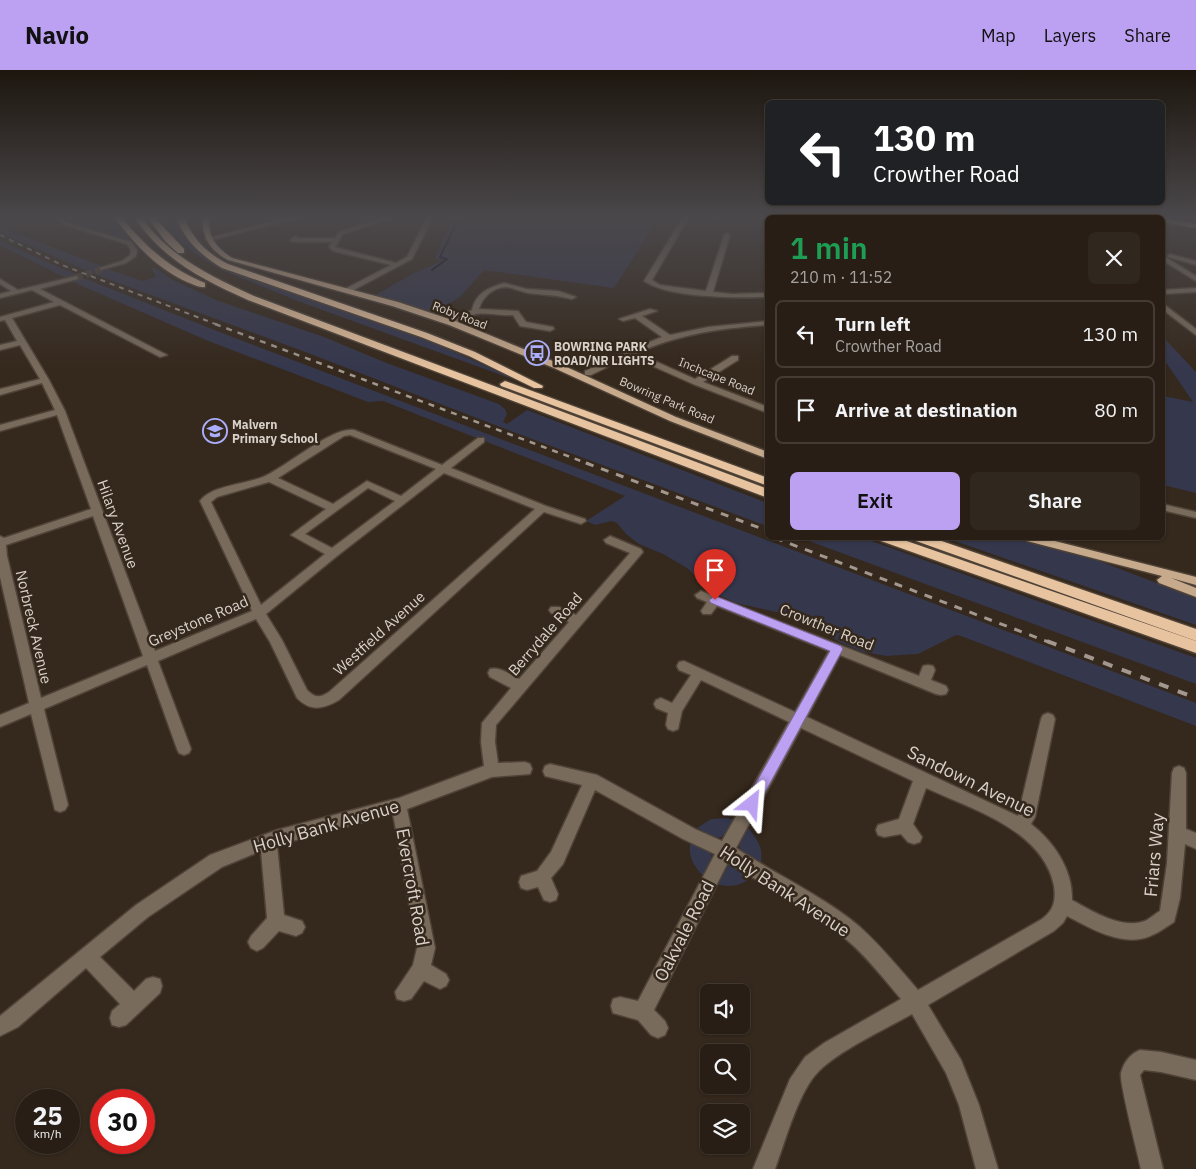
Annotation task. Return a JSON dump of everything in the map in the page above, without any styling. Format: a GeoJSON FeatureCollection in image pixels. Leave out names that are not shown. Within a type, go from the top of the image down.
{"type":"FeatureCollection","features":[{"type":"Feature","properties":{"kind":"highway"},"geometry":{"type":"LineString","coordinates":[[169,268],[218,291],[354,337]]}},
{"type":"Feature","properties":{"kind":"highway"},"geometry":{"type":"LineString","coordinates":[[190,268],[251,298],[765,493]]}},
{"type":"Feature","properties":{"kind":"highway"},"geometry":{"type":"LineString","coordinates":[[210,268],[263,294],[765,481]]}},
{"type":"Feature","properties":{"kind":"highway"},"geometry":{"type":"LineString","coordinates":[[232,268],[432,338],[472,354],[524,380],[730,468]]}},
{"type":"Feature","properties":{"kind":"highway"},"geometry":{"type":"LineString","coordinates":[[892,540],[1196,647]]}},
{"type":"Feature","properties":{"kind":"highway"},"geometry":{"type":"LineString","coordinates":[[927,540],[1196,634]]}},
{"type":"Feature","properties":{"kind":"main road","name":"Roby Road"},"geometry":{"type":"LineString","coordinates":[[262,268],[395,304],[452,323],[557,366]]}},
{"type":"Feature","properties":{"kind":"main road","name":"Bowring Park Road"},"geometry":{"type":"LineString","coordinates":[[557,366],[674,419],[765,455]]}},
{"type":"Feature","properties":{"kind":"main road"},"geometry":{"type":"LineString","coordinates":[[1039,540],[1196,581]]}},
{"type":"Feature","properties":{"kind":"main road"},"geometry":{"type":"LineString","coordinates":[[1087,553],[1196,593]]}},
{"type":"Feature","properties":{"kind":"street"},"geometry":{"type":"LineString","coordinates":[[102,270],[107,268]]}},
{"type":"Feature","properties":{"kind":"street"},"geometry":{"type":"LineString","coordinates":[[348,291],[392,268]]}},
{"type":"Feature","properties":{"kind":"street"},"geometry":{"type":"LineString","coordinates":[[656,268],[648,281],[653,286],[732,296],[765,295]]}},
{"type":"Feature","properties":{"kind":"street"},"geometry":{"type":"LineString","coordinates":[[709,293],[717,268]]}},
{"type":"Feature","properties":{"kind":"street"},"geometry":{"type":"LineString","coordinates":[[1173,268],[1181,276],[1194,276]]}},
{"type":"Feature","properties":{"kind":"street"},"geometry":{"type":"LineString","coordinates":[[0,296],[76,278]]}},
{"type":"Feature","properties":{"kind":"street"},"geometry":{"type":"LineString","coordinates":[[0,282],[17,292]]}},
{"type":"Feature","properties":{"kind":"street"},"geometry":{"type":"LineString","coordinates":[[475,311],[476,302],[482,294],[506,283],[527,291],[558,292],[574,297]]}},
{"type":"Feature","properties":{"kind":"street"},"geometry":{"type":"LineString","coordinates":[[33,288],[58,303],[163,355]]}},
{"type":"Feature","properties":{"kind":"street"},"geometry":{"type":"LineString","coordinates":[[1165,292],[1196,290]]}},
{"type":"Feature","properties":{"kind":"street"},"geometry":{"type":"LineString","coordinates":[[3,318],[58,303]]}},
{"type":"Feature","properties":{"kind":"street"},"geometry":{"type":"LineString","coordinates":[[1165,308],[1196,334]]}},
{"type":"Feature","properties":{"kind":"street"},"geometry":{"type":"LineString","coordinates":[[452,323],[475,311],[499,314],[518,312],[523,324],[553,329]]}},
{"type":"Feature","properties":{"kind":"street"},"geometry":{"type":"LineString","coordinates":[[623,319],[653,311]]}},
{"type":"Feature","properties":{"kind":"street"},"geometry":{"type":"LineString","coordinates":[[637,316],[668,338]]}},
{"type":"Feature","properties":{"kind":"street","name":"Hilary Avenue"},"geometry":{"type":"LineString","coordinates":[[3,318],[20,339],[45,380],[60,411],[184,749]]}},
{"type":"Feature","properties":{"kind":"street"},"geometry":{"type":"LineString","coordinates":[[588,373],[668,338],[709,329],[765,323]]}},
{"type":"Feature","properties":{"kind":"street"},"geometry":{"type":"LineString","coordinates":[[0,341],[20,339]]}},
{"type":"Feature","properties":{"kind":"street"},"geometry":{"type":"LineString","coordinates":[[0,348],[20,339]]}},
{"type":"Feature","properties":{"kind":"street","name":"Inchcape Road"},"geometry":{"type":"LineString","coordinates":[[630,353],[696,382],[765,409]]}},
{"type":"Feature","properties":{"kind":"street"},"geometry":{"type":"LineString","coordinates":[[696,382],[735,358]]}},
{"type":"Feature","properties":{"kind":"street"},"geometry":{"type":"LineString","coordinates":[[0,392],[45,380]]}},
{"type":"Feature","properties":{"kind":"street"},"geometry":{"type":"LineString","coordinates":[[0,428],[60,411]]}},
{"type":"Feature","properties":{"kind":"street"},"geometry":{"type":"LineString","coordinates":[[259,613],[205,501],[213,496],[270,478],[342,432],[351,432],[542,508],[581,521]]}},
{"type":"Feature","properties":{"kind":"street","name":"Greystone Road"},"geometry":{"type":"LineString","coordinates":[[0,721],[259,613],[334,552],[481,440]]}},
{"type":"Feature","properties":{"kind":"street"},"geometry":{"type":"LineString","coordinates":[[270,478],[334,508]]}},
{"type":"Feature","properties":{"kind":"street"},"geometry":{"type":"LineString","coordinates":[[334,552],[297,535],[367,484],[402,500]]}},
{"type":"Feature","properties":{"kind":"street","name":"Westfield Avenue"},"geometry":{"type":"LineString","coordinates":[[259,613],[276,640],[302,694],[309,701],[322,703],[334,696],[542,508]]}},
{"type":"Feature","properties":{"kind":"street"},"geometry":{"type":"LineString","coordinates":[[1165,508],[1196,514]]}},
{"type":"Feature","properties":{"kind":"street","name":"Norbreck Avenue"},"geometry":{"type":"LineString","coordinates":[[60,805],[1,549],[97,511]]}},
{"type":"Feature","properties":{"kind":"street","name":"Berrydale Road"},"geometry":{"type":"LineString","coordinates":[[492,770],[488,742],[489,723],[637,552],[610,540]]}},
{"type":"Feature","properties":{"kind":"street","name":"Crowther Road"},"geometry":{"type":"LineString","coordinates":[[701,595],[941,690]]}},
{"type":"Feature","properties":{"kind":"street"},"geometry":{"type":"LineString","coordinates":[[707,611],[715,600]]}},
{"type":"Feature","properties":{"kind":"street"},"geometry":{"type":"LineString","coordinates":[[555,610],[578,621]]}},
{"type":"Feature","properties":{"kind":"street","name":"Oakvale Road"},"geometry":{"type":"LineString","coordinates":[[643,1012],[726,851],[837,649]]}},
{"type":"Feature","properties":{"kind":"street","name":"Sandown Avenue"},"geometry":{"type":"LineString","coordinates":[[684,666],[1021,825],[1036,837],[1046,849],[1063,887],[1063,905]]}},
{"type":"Feature","properties":{"kind":"street"},"geometry":{"type":"LineString","coordinates":[[922,682],[928,670]]}},
{"type":"Feature","properties":{"kind":"street"},"geometry":{"type":"LineString","coordinates":[[495,673],[520,687]]}},
{"type":"Feature","properties":{"kind":"street"},"geometry":{"type":"LineString","coordinates":[[673,725],[675,710],[699,673]]}},
{"type":"Feature","properties":{"kind":"street"},"geometry":{"type":"LineString","coordinates":[[661,704],[675,710]]}},
{"type":"Feature","properties":{"kind":"street"},"geometry":{"type":"LineString","coordinates":[[1021,825],[1027,817],[1048,719]]}},
{"type":"Feature","properties":{"kind":"street","name":"Holly Bank Avenue"},"geometry":{"type":"LineString","coordinates":[[0,1026],[11,1020],[142,911],[216,861],[268,840],[398,805],[492,770],[525,769]]}},
{"type":"Feature","properties":{"kind":"street","name":"Holly Bank Avenue"},"geometry":{"type":"LineString","coordinates":[[550,771],[592,780],[689,834],[726,851],[760,874],[824,912],[853,933],[879,959],[915,1001],[954,1067],[969,1105],[987,1169]]}},
{"type":"Feature","properties":{"kind":"street","name":"Friars Way"},"geometry":{"type":"LineString","coordinates":[[1063,905],[1102,925],[1129,931],[1150,928],[1168,916],[1173,889],[1178,833],[1180,773]]}},
{"type":"Feature","properties":{"kind":"street"},"geometry":{"type":"LineString","coordinates":[[903,825],[922,778]]}},
{"type":"Feature","properties":{"kind":"street"},"geometry":{"type":"LineString","coordinates":[[550,894],[535,879],[558,858],[592,780]]}},
{"type":"Feature","properties":{"kind":"street","name":"Evercroft Road"},"geometry":{"type":"LineString","coordinates":[[398,805],[426,948],[421,969],[404,992]]}},
{"type":"Feature","properties":{"kind":"street"},"geometry":{"type":"LineString","coordinates":[[884,830],[903,825]]}},
{"type":"Feature","properties":{"kind":"street"},"geometry":{"type":"LineString","coordinates":[[903,825],[914,837]]}},
{"type":"Feature","properties":{"kind":"street"},"geometry":{"type":"LineString","coordinates":[[1178,833],[1196,841]]}},
{"type":"Feature","properties":{"kind":"street"},"geometry":{"type":"LineString","coordinates":[[258,942],[276,921],[268,840]]}},
{"type":"Feature","properties":{"kind":"street"},"geometry":{"type":"LineString","coordinates":[[764,1169],[797,1086],[812,1064],[832,1050],[915,1001],[1048,925],[1058,916],[1063,905]]}},
{"type":"Feature","properties":{"kind":"street"},"geometry":{"type":"LineString","coordinates":[[276,921],[296,927]]}},
{"type":"Feature","properties":{"kind":"street"},"geometry":{"type":"LineString","coordinates":[[86,956],[134,1004]]}},
{"type":"Feature","properties":{"kind":"street"},"geometry":{"type":"LineString","coordinates":[[421,969],[440,980]]}},
{"type":"Feature","properties":{"kind":"street"},"geometry":{"type":"LineString","coordinates":[[119,1018],[153,986]]}},
{"type":"Feature","properties":{"kind":"street"},"geometry":{"type":"LineString","coordinates":[[620,1006],[643,1012],[658,1028]]}},
{"type":"Feature","properties":{"kind":"street"},"geometry":{"type":"LineString","coordinates":[[1152,1169],[1132,1090],[1130,1074],[1140,1060],[1196,1070]]}},
{"type":"Feature","properties":{"kind":"shaded area"},"geometry":{"type":"Polygon","coordinates":[[[47,268],[61,268],[222,333],[1196,703],[1196,726],[961,636],[956,635],[918,654],[887,656],[863,652],[841,643],[798,617],[736,603],[714,593],[687,568],[663,554],[639,544],[626,534],[617,523],[612,521],[595,525],[586,521],[625,496],[487,442],[483,437],[474,437],[383,401],[368,402],[206,340],[47,268]]]}},
{"type":"Feature","properties":{"kind":"shaded area"},"geometry":{"type":"Polygon","coordinates":[[[81,268],[108,269],[142,281],[156,277],[151,268],[155,268],[173,280],[216,300],[324,337],[384,362],[499,404],[505,409],[507,414],[503,422],[507,424],[527,410],[765,502],[765,525],[508,430],[300,350],[81,268]]]}},
{"type":"Feature","properties":{"kind":"shaded area"},"geometry":{"type":"Polygon","coordinates":[[[218,268],[228,268],[434,343],[526,384],[298,301],[218,268]]]}},
{"type":"Feature","properties":{"kind":"shaded area"},"geometry":{"type":"Polygon","coordinates":[[[425,268],[626,268],[614,288],[484,270],[460,297],[434,313],[374,296],[425,268]]]}},
{"type":"Feature","properties":{"kind":"shaded area"},"geometry":{"type":"Polygon","coordinates":[[[1165,339],[1196,372],[1196,493],[1165,485],[1165,396],[1193,402],[1165,361],[1165,339]]]}},
{"type":"Feature","properties":{"kind":"shaded area"},"geometry":{"type":"Polygon","coordinates":[[[806,540],[869,540],[1196,658],[1196,684],[806,540]]]}},
{"type":"Feature","properties":{"kind":"shaded area"},"geometry":{"type":"Polygon","coordinates":[[[952,540],[1024,540],[1099,561],[1196,598],[1196,625],[952,540]]]}},
{"type":"Feature","properties":{"kind":"shaded area"},"geometry":{"type":"Polygon","coordinates":[[[728,818],[735,820],[723,836],[716,837],[697,828],[711,819],[728,818]]]}},
{"type":"Feature","properties":{"kind":"shaded area"},"geometry":{"type":"Polygon","coordinates":[[[746,826],[760,847],[761,863],[740,849],[740,840],[746,826]]]}},
{"type":"Feature","properties":{"kind":"shaded area"},"geometry":{"type":"Polygon","coordinates":[[[691,839],[711,853],[711,861],[704,876],[697,869],[690,855],[691,839]]]}},
{"type":"Feature","properties":{"kind":"shaded area"},"geometry":{"type":"Polygon","coordinates":[[[737,864],[754,874],[746,881],[737,885],[716,884],[726,865],[737,864]]]}},
{"type":"Feature","properties":{"kind":"tunnel"},"geometry":{"type":"LineString","coordinates":[[76,278],[102,269]]}},
{"type":"Feature","properties":{"kind":"railway"},"geometry":{"type":"LineString","coordinates":[[71,268],[218,325]]}},
{"type":"Feature","properties":{"kind":"railway"},"geometry":{"type":"LineString","coordinates":[[215,324],[589,464]]}},
{"type":"Feature","properties":{"kind":"railway"},"geometry":{"type":"LineString","coordinates":[[586,463],[765,530]]}},
{"type":"Feature","properties":{"kind":"railway"},"geometry":{"type":"LineString","coordinates":[[780,540],[1051,643]]}},
{"type":"Feature","properties":{"kind":"railway"},"geometry":{"type":"LineString","coordinates":[[1047,641],[1196,698]]}},
{"type":"Feature","properties":{"kind":"place","name":"BOWRING PARK ROAD/NR LIGHTS"},"geometry":{"type":"Point","coordinates":[537,353]}},
{"type":"Feature","properties":{"kind":"place","name":"Malvern Primary School"},"geometry":{"type":"Point","coordinates":[215,431]}},
{"type":"Feature","properties":{"kind":"route"},"geometry":{"type":"LineString","coordinates":[[715,600],[837,649],[752,804]]}}]}
